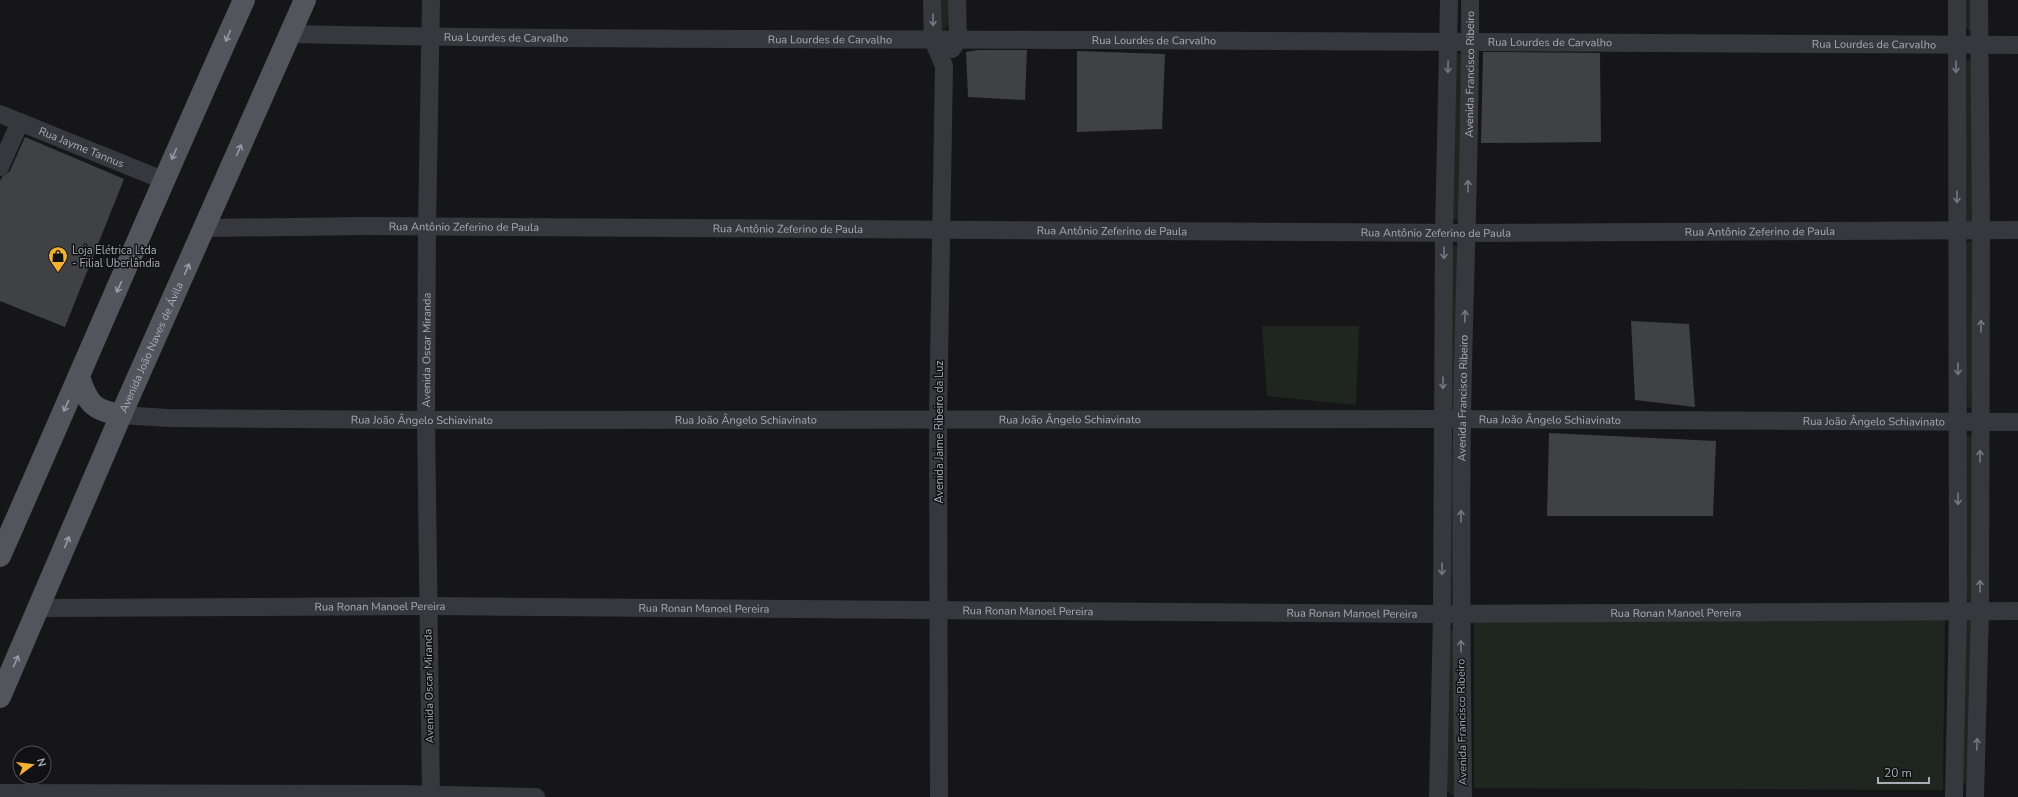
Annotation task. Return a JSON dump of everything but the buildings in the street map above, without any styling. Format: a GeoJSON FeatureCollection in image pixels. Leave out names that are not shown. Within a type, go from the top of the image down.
{"type":"FeatureCollection","features":[{"type":"Feature","properties":{"kind":"main road"},"geometry":{"type":"LineString","coordinates":[[0,556],[134,252],[163,180],[244,0]]}},
{"type":"Feature","properties":{"kind":"main road","name":"Avenida João Naves de Ávila"},"geometry":{"type":"LineString","coordinates":[[0,697],[122,415],[305,0]]}},
{"type":"Feature","properties":{"kind":"main road"},"geometry":{"type":"LineString","coordinates":[[79,377],[85,396],[90,403],[105,412],[122,415]]}},
{"type":"Feature","properties":{"kind":"street","name":"Avenida Oscar Miranda"},"geometry":{"type":"LineString","coordinates":[[431,0],[427,228],[426,420],[431,797]]}},
{"type":"Feature","properties":{"kind":"street","name":"Avenida Jaime Ribeiro da Luz"},"geometry":{"type":"LineString","coordinates":[[932,0],[933,40],[944,66],[938,420],[939,797]]}},
{"type":"Feature","properties":{"kind":"street","name":"Avenida Jaime Ribeiro da Luz"},"geometry":{"type":"LineString","coordinates":[[944,66],[958,39],[957,0]]}},
{"type":"Feature","properties":{"kind":"street","name":"Avenida Francisco Ribeiro"},"geometry":{"type":"LineString","coordinates":[[1438,797],[1442,614],[1444,233],[1449,0]]}},
{"type":"Feature","properties":{"kind":"street","name":"Avenida Francisco Ribeiro"},"geometry":{"type":"LineString","coordinates":[[1464,797],[1461,613],[1462,419],[1468,233],[1470,0]]}},
{"type":"Feature","properties":{"kind":"street"},"geometry":{"type":"LineString","coordinates":[[1954,797],[1958,610],[1958,231],[1956,0]]}},
{"type":"Feature","properties":{"kind":"street"},"geometry":{"type":"LineString","coordinates":[[1975,797],[1980,611],[1982,229],[1979,0]]}},
{"type":"Feature","properties":{"kind":"street","name":"Rua Lourdes de Carvalho"},"geometry":{"type":"LineString","coordinates":[[290,34],[431,37],[1470,41],[2018,45]]}},
{"type":"Feature","properties":{"kind":"street","name":"Rua Jayme Tannus"},"geometry":{"type":"LineString","coordinates":[[0,114],[163,180]]}},
{"type":"Feature","properties":{"kind":"street"},"geometry":{"type":"LineString","coordinates":[[0,167],[20,122]]}},
{"type":"Feature","properties":{"kind":"street","name":"Rua Antônio Zeferino de Paula"},"geometry":{"type":"LineString","coordinates":[[205,228],[1444,233],[2018,230]]}},
{"type":"Feature","properties":{"kind":"street","name":"Rua João Ângelo Schiavinato"},"geometry":{"type":"LineString","coordinates":[[122,415],[168,418],[426,420],[1462,419],[2018,422]]}},
{"type":"Feature","properties":{"kind":"street","name":"Rua Ronan Manoel Pereira"},"geometry":{"type":"LineString","coordinates":[[39,608],[428,606],[1442,614],[1958,610],[2018,611]]}},
{"type":"Feature","properties":{"kind":"street"},"geometry":{"type":"LineString","coordinates":[[0,793],[400,794],[431,797],[536,797]]}},
{"type":"Feature","properties":{"kind":"shaded area"},"geometry":{"type":"Polygon","coordinates":[[[937,0],[951,0],[950,21],[947,27],[943,30],[939,27],[937,0]]]}},
{"type":"Feature","properties":{"kind":"shaded area"},"geometry":{"type":"Polygon","coordinates":[[[1964,0],[1978,0],[1971,32],[1964,26],[1964,0]]]}},
{"type":"Feature","properties":{"kind":"shaded area"},"geometry":{"type":"Polygon","coordinates":[[[1458,53],[1462,55],[1461,217],[1456,220],[1451,217],[1453,55],[1458,53]]]}},
{"type":"Feature","properties":{"kind":"shaded area"},"geometry":{"type":"Polygon","coordinates":[[[1969,59],[1973,61],[1974,223],[1965,224],[1964,62],[1969,59]]]}},
{"type":"Feature","properties":{"kind":"shaded area"},"geometry":{"type":"Polygon","coordinates":[[[1970,241],[1975,243],[1971,408],[1966,406],[1965,244],[1970,241]]]}},
{"type":"Feature","properties":{"kind":"shaded area"},"geometry":{"type":"Polygon","coordinates":[[[1454,245],[1459,247],[1457,412],[1452,410],[1449,248],[1454,245]]]}},
{"type":"Feature","properties":{"kind":"shaded area"},"geometry":{"type":"Polygon","coordinates":[[[1262,326],[1359,326],[1356,405],[1267,396],[1262,326]]]}},
{"type":"Feature","properties":{"kind":"shaded area"},"geometry":{"type":"Polygon","coordinates":[[[1970,435],[1975,437],[1971,602],[1966,599],[1965,437],[1970,435]]]}},
{"type":"Feature","properties":{"kind":"shaded area"},"geometry":{"type":"Polygon","coordinates":[[[1945,618],[1943,790],[1474,788],[1474,622],[1945,618]]]}},
{"type":"Feature","properties":{"kind":"shaded area"},"geometry":{"type":"Polygon","coordinates":[[[1969,620],[1973,622],[1969,787],[1962,781],[1964,623],[1969,620]]]}},
{"type":"Feature","properties":{"kind":"shaded area"},"geometry":{"type":"Polygon","coordinates":[[[1453,629],[1454,796],[1446,790],[1448,632],[1453,629]]]}},
{"type":"Feature","properties":{"kind":"place","name":"Loja Elétrica Ltda - Filial Uberlândia"},"geometry":{"type":"Point","coordinates":[58,273]}}]}
